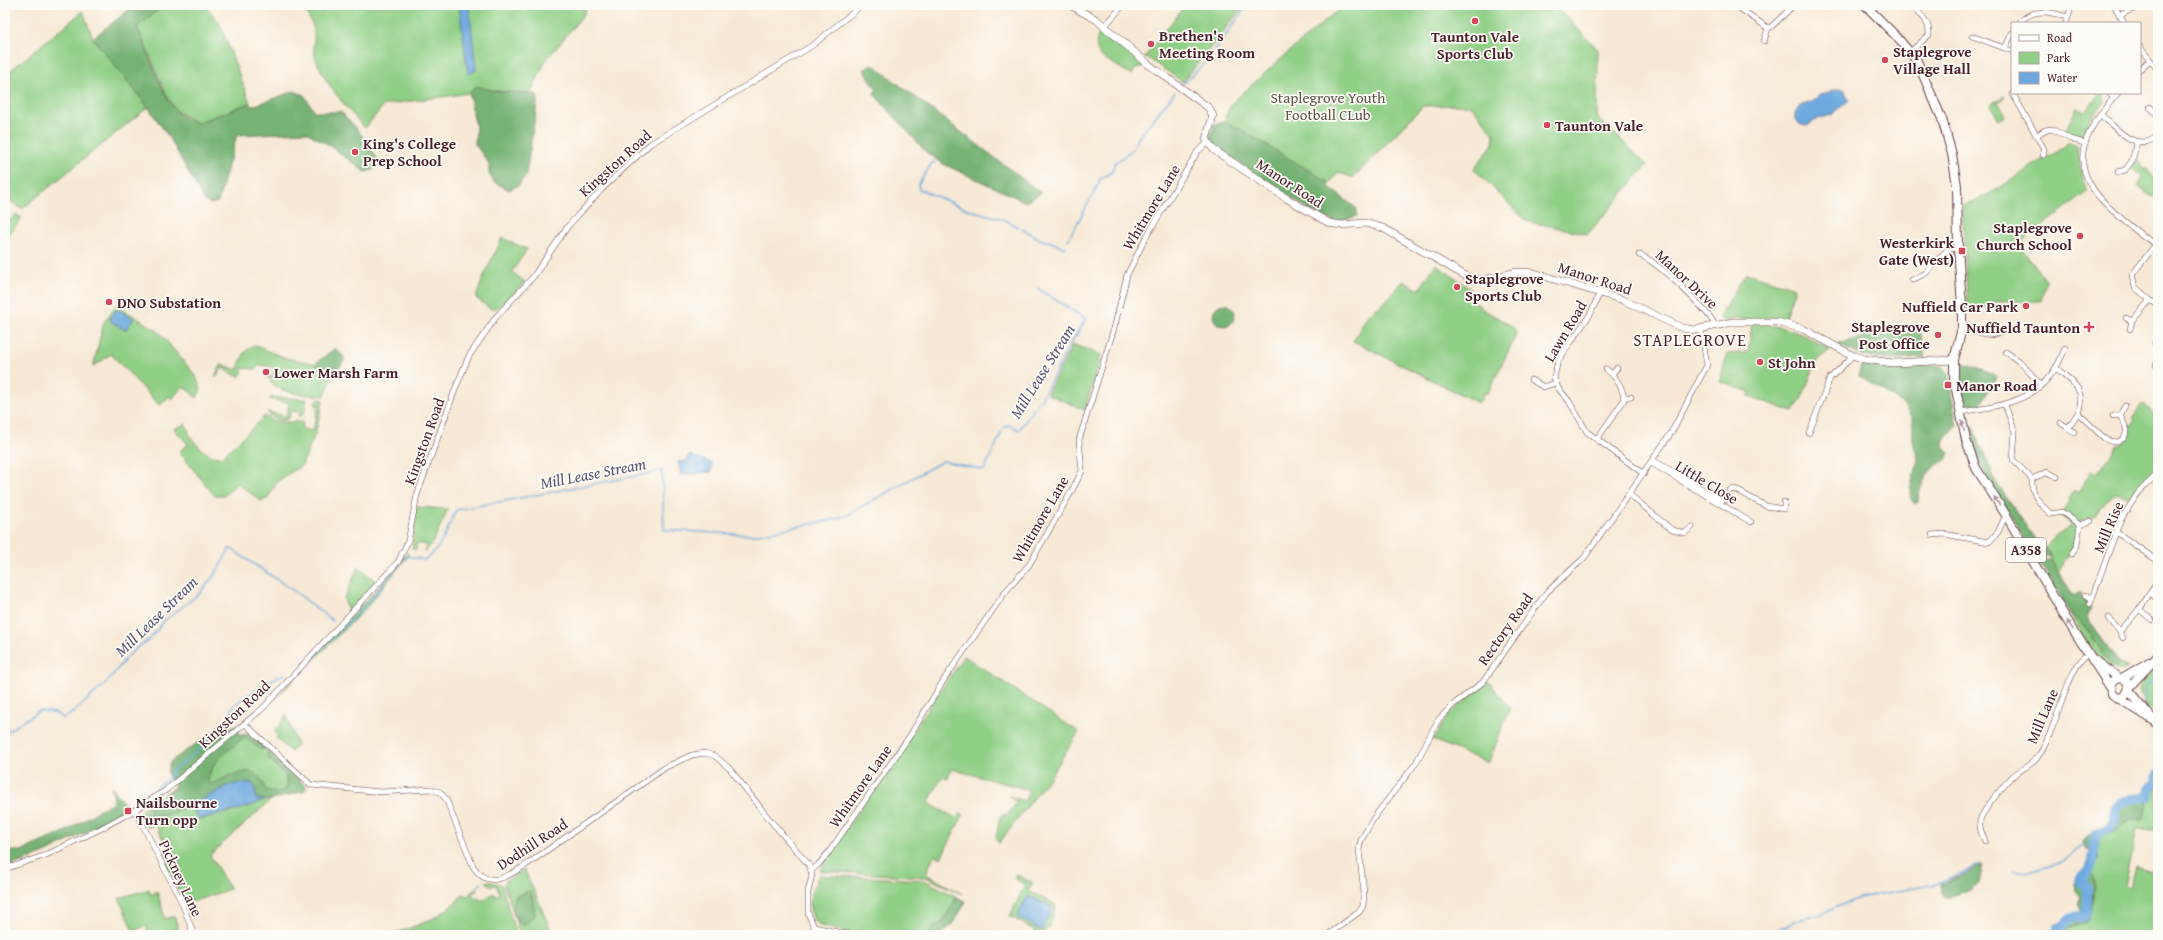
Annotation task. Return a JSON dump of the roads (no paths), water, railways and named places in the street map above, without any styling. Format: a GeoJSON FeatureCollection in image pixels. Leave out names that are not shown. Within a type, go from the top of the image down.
{"type":"FeatureCollection","features":[{"type":"Feature","properties":{"kind":"main road","name":"A358"},"geometry":{"type":"LineString","coordinates":[[1865,5],[1910,52],[1921,69],[1930,87],[1942,119],[1952,154],[1957,186],[1962,330],[1954,360],[1960,412],[1966,440],[1976,468],[2006,515],[2067,620],[2091,655],[2110,687],[2112,694],[2155,723]]}},
{"type":"Feature","properties":{"kind":"main road","name":"A358"},"geometry":{"type":"LineString","coordinates":[[2091,655],[2127,681],[2129,689],[2155,723]]}},
{"type":"Feature","properties":{"kind":"main road"},"geometry":{"type":"LineString","coordinates":[[2110,687],[2113,681],[2157,658]]}},
{"type":"Feature","properties":{"kind":"main road"},"geometry":{"type":"LineString","coordinates":[[2119,698],[2125,696],[2129,689],[2157,658]]}},
{"type":"Feature","properties":{"kind":"street","name":"Kingston Road"},"geometry":{"type":"LineString","coordinates":[[5,869],[46,855],[135,810],[166,790],[262,708],[398,562],[408,541],[417,495],[469,356],[496,317],[533,277],[557,240],[583,209],[650,144],[813,45],[862,5]]}},
{"type":"Feature","properties":{"kind":"street"},"geometry":{"type":"LineString","coordinates":[[1070,5],[1105,26],[1148,64],[1206,105],[1212,112],[1212,120],[1207,133],[1208,143]]}},
{"type":"Feature","properties":{"kind":"street"},"geometry":{"type":"LineString","coordinates":[[1105,26],[1123,5]]}},
{"type":"Feature","properties":{"kind":"street"},"geometry":{"type":"LineString","coordinates":[[1735,5],[1768,28]]}},
{"type":"Feature","properties":{"kind":"street"},"geometry":{"type":"LineString","coordinates":[[1764,41],[1768,28],[1771,27],[1794,5]]}},
{"type":"Feature","properties":{"kind":"street"},"geometry":{"type":"LineString","coordinates":[[1910,52],[1929,35],[1930,30],[1925,19],[1911,5]]}},
{"type":"Feature","properties":{"kind":"street"},"geometry":{"type":"LineString","coordinates":[[2066,22],[2072,5]]}},
{"type":"Feature","properties":{"kind":"street"},"geometry":{"type":"LineString","coordinates":[[2114,5],[2124,22]]}},
{"type":"Feature","properties":{"kind":"street"},"geometry":{"type":"LineString","coordinates":[[2120,15],[2136,7],[2151,5],[2158,7]]}},
{"type":"Feature","properties":{"kind":"street"},"geometry":{"type":"LineString","coordinates":[[2019,22],[2028,15],[2042,12],[2068,17]]}},
{"type":"Feature","properties":{"kind":"street"},"geometry":{"type":"LineString","coordinates":[[2005,48],[2011,35]]}},
{"type":"Feature","properties":{"kind":"street"},"geometry":{"type":"LineString","coordinates":[[1972,36],[2011,51]]}},
{"type":"Feature","properties":{"kind":"street"},"geometry":{"type":"LineString","coordinates":[[2141,48],[2158,70]]}},
{"type":"Feature","properties":{"kind":"street"},"geometry":{"type":"LineString","coordinates":[[2141,68],[2150,60]]}},
{"type":"Feature","properties":{"kind":"street"},"geometry":{"type":"LineString","coordinates":[[2013,94],[2044,149],[2043,156]]}},
{"type":"Feature","properties":{"kind":"street"},"geometry":{"type":"LineString","coordinates":[[2110,94],[2114,98]]}},
{"type":"Feature","properties":{"kind":"street"},"geometry":{"type":"LineString","coordinates":[[2117,94],[2100,114],[2089,131],[2085,142],[2083,164],[2084,174],[2091,188],[2118,217],[2157,245],[2133,270],[2132,275],[2135,287],[2156,304]]}},
{"type":"Feature","properties":{"kind":"street"},"geometry":{"type":"LineString","coordinates":[[2150,107],[2158,116]]}},
{"type":"Feature","properties":{"kind":"street"},"geometry":{"type":"LineString","coordinates":[[2100,114],[2126,137],[2137,142],[2148,142],[2158,136]]}},
{"type":"Feature","properties":{"kind":"street"},"geometry":{"type":"LineString","coordinates":[[2037,135],[2045,130],[2052,129],[2070,139],[2085,142]]}},
{"type":"Feature","properties":{"kind":"street"},"geometry":{"type":"LineString","coordinates":[[2118,172],[2125,170],[2132,161],[2137,142]]}},
{"type":"Feature","properties":{"kind":"street","name":"Manor Road"},"geometry":{"type":"LineString","coordinates":[[1208,143],[1214,150],[1286,198],[1329,223],[1341,226],[1365,223],[1383,228],[1470,279],[1484,280],[1517,272],[1527,272],[1600,292],[1623,300],[1682,328],[1701,329],[1733,322],[1759,321],[1784,323],[1814,335],[1852,355],[1875,361],[1894,363],[1954,360]]}},
{"type":"Feature","properties":{"kind":"street","name":"Whitmore Lane"},"geometry":{"type":"LineString","coordinates":[[812,870],[829,852],[908,736],[945,678],[1006,591],[1029,565],[1070,494],[1082,471],[1079,440],[1115,325],[1127,275],[1157,218],[1198,152],[1208,143]]}},
{"type":"Feature","properties":{"kind":"street"},"geometry":{"type":"LineString","coordinates":[[1912,280],[1926,273],[1947,250],[1952,247],[1958,247]]}},
{"type":"Feature","properties":{"kind":"street","name":"Manor Drive"},"geometry":{"type":"LineString","coordinates":[[1639,255],[1651,260],[1684,290],[1704,310],[1715,325]]}},
{"type":"Feature","properties":{"kind":"street","name":"Lawn Road"},"geometry":{"type":"LineString","coordinates":[[1600,292],[1591,313],[1555,367],[1554,377],[1556,383],[1569,401],[1585,429],[1644,474]]}},
{"type":"Feature","properties":{"kind":"street"},"geometry":{"type":"LineString","coordinates":[[2130,329],[2132,321],[2150,300]]}},
{"type":"Feature","properties":{"kind":"street"},"geometry":{"type":"LineString","coordinates":[[2126,318],[2132,321]]}},
{"type":"Feature","properties":{"kind":"street","name":"Rectory Road"},"geometry":{"type":"LineString","coordinates":[[1328,935],[1359,912],[1363,906],[1364,893],[1359,849],[1361,840],[1375,816],[1416,763],[1438,720],[1489,674],[1540,601],[1584,558],[1644,474],[1678,422],[1704,372],[1707,358],[1702,346],[1701,329]]}},
{"type":"Feature","properties":{"kind":"street"},"geometry":{"type":"LineString","coordinates":[[1962,330],[1992,335],[2006,330]]}},
{"type":"Feature","properties":{"kind":"street"},"geometry":{"type":"LineString","coordinates":[[1960,412],[2005,405],[2026,397],[2041,385],[2056,368],[2065,348]]}},
{"type":"Feature","properties":{"kind":"street"},"geometry":{"type":"LineString","coordinates":[[2006,352],[2016,359],[2041,385]]}},
{"type":"Feature","properties":{"kind":"street"},"geometry":{"type":"LineString","coordinates":[[1809,433],[1830,378],[1848,361],[1852,355]]}},
{"type":"Feature","properties":{"kind":"street"},"geometry":{"type":"LineString","coordinates":[[2012,365],[2016,359]]}},
{"type":"Feature","properties":{"kind":"street"},"geometry":{"type":"LineString","coordinates":[[1612,374],[1617,368]]}},
{"type":"Feature","properties":{"kind":"street"},"geometry":{"type":"LineString","coordinates":[[2056,368],[2076,386],[2081,394],[2082,399],[2078,413],[2068,428]]}},
{"type":"Feature","properties":{"kind":"street"},"geometry":{"type":"LineString","coordinates":[[1597,439],[1622,407],[1624,397],[1624,392],[1612,374],[1606,369]]}},
{"type":"Feature","properties":{"kind":"street","name":"Lawn Road"},"geometry":{"type":"LineString","coordinates":[[1531,380],[1544,387],[1556,383]]}},
{"type":"Feature","properties":{"kind":"street"},"geometry":{"type":"LineString","coordinates":[[1624,397],[1631,397]]}},
{"type":"Feature","properties":{"kind":"street"},"geometry":{"type":"LineString","coordinates":[[2005,405],[2014,432],[2013,460],[2032,479],[2034,494],[2051,514],[2062,512],[2080,525]]}},
{"type":"Feature","properties":{"kind":"street"},"geometry":{"type":"LineString","coordinates":[[2120,415],[2125,406]]}},
{"type":"Feature","properties":{"kind":"street"},"geometry":{"type":"LineString","coordinates":[[2078,413],[2104,438],[2113,442],[2120,442],[2126,434],[2127,430],[2120,415]]}},
{"type":"Feature","properties":{"kind":"street"},"geometry":{"type":"LineString","coordinates":[[2113,416],[2120,415]]}},
{"type":"Feature","properties":{"kind":"street"},"geometry":{"type":"LineString","coordinates":[[2061,423],[2074,432]]}},
{"type":"Feature","properties":{"kind":"street"},"geometry":{"type":"LineString","coordinates":[[1652,461],[1722,500],[1725,500],[1730,490],[1734,489],[1766,506],[1784,509],[1784,502]]}},
{"type":"Feature","properties":{"kind":"street","name":"Little Close"},"geometry":{"type":"LineString","coordinates":[[1652,461],[1751,522]]}},
{"type":"Feature","properties":{"kind":"street"},"geometry":{"type":"LineString","coordinates":[[2032,479],[2047,469],[2056,477]]}},
{"type":"Feature","properties":{"kind":"street","name":"Mill Rise"},"geometry":{"type":"LineString","coordinates":[[2090,604],[2127,506],[2158,473]]}},
{"type":"Feature","properties":{"kind":"street"},"geometry":{"type":"LineString","coordinates":[[1629,494],[1672,530],[1685,533],[1692,527]]}},
{"type":"Feature","properties":{"kind":"street"},"geometry":{"type":"LineString","coordinates":[[1932,535],[1944,534],[1989,542],[1998,532],[2006,515]]}},
{"type":"Feature","properties":{"kind":"street"},"geometry":{"type":"LineString","coordinates":[[2080,525],[2091,521]]}},
{"type":"Feature","properties":{"kind":"street"},"geometry":{"type":"LineString","coordinates":[[2072,554],[2077,545],[2080,525]]}},
{"type":"Feature","properties":{"kind":"street"},"geometry":{"type":"LineString","coordinates":[[2116,532],[2158,560]]}},
{"type":"Feature","properties":{"kind":"street"},"geometry":{"type":"LineString","coordinates":[[2077,545],[2083,549]]}},
{"type":"Feature","properties":{"kind":"street"},"geometry":{"type":"LineString","coordinates":[[2119,631],[2139,609],[2158,581]]}},
{"type":"Feature","properties":{"kind":"street"},"geometry":{"type":"LineString","coordinates":[[2150,593],[2158,599]]}},
{"type":"Feature","properties":{"kind":"street"},"geometry":{"type":"LineString","coordinates":[[2085,595],[2092,598]]}},
{"type":"Feature","properties":{"kind":"street"},"geometry":{"type":"LineString","coordinates":[[2139,609],[2152,620]]}},
{"type":"Feature","properties":{"kind":"street"},"geometry":{"type":"LineString","coordinates":[[2109,618],[2123,638]]}},
{"type":"Feature","properties":{"kind":"street","name":"Mill Lane"},"geometry":{"type":"LineString","coordinates":[[1985,841],[1979,828],[1980,819],[2013,776],[2036,759],[2052,729],[2071,680],[2080,662],[2091,655]]}},
{"type":"Feature","properties":{"kind":"street","name":"Dodhill Road"},"geometry":{"type":"LineString","coordinates":[[245,724],[311,785],[363,791],[430,789],[440,792],[446,799],[473,866],[479,874],[490,880],[504,878],[526,865],[666,767],[692,755],[705,753],[715,756],[730,769],[812,870]]}},
{"type":"Feature","properties":{"kind":"street","name":"Pickney Lane"},"geometry":{"type":"LineString","coordinates":[[135,810],[182,903],[194,935]]}},
{"type":"Feature","properties":{"kind":"street"},"geometry":{"type":"LineString","coordinates":[[812,870],[807,905],[808,913],[813,925],[818,929],[851,935]]}},
{"type":"Feature","properties":{"kind":"water"},"geometry":{"type":"Polygon","coordinates":[[[459,5],[469,5],[476,70],[468,75],[459,5]]]}},
{"type":"Feature","properties":{"kind":"water"},"geometry":{"type":"Polygon","coordinates":[[[1844,89],[1849,100],[1832,115],[1819,118],[1807,126],[1801,125],[1795,120],[1795,113],[1799,106],[1810,103],[1821,94],[1844,89]]]}},
{"type":"Feature","properties":{"kind":"water"},"geometry":{"type":"Polygon","coordinates":[[[117,309],[134,319],[125,330],[112,322],[110,318],[117,309]]]}},
{"type":"Feature","properties":{"kind":"water"},"geometry":{"type":"Polygon","coordinates":[[[689,455],[712,463],[711,472],[681,475],[678,462],[686,461],[689,455]]]}},
{"type":"Feature","properties":{"kind":"water"},"geometry":{"type":"Polygon","coordinates":[[[239,783],[252,783],[255,789],[256,799],[265,800],[238,810],[199,819],[191,806],[227,786],[239,783]]]}},
{"type":"Feature","properties":{"kind":"water"},"geometry":{"type":"Polygon","coordinates":[[[1028,896],[1052,907],[1042,930],[1017,916],[1028,896]]]}},
{"type":"Feature","properties":{"kind":"waterway","name":"Mill Lease Stream"},"geometry":{"type":"LineString","coordinates":[[1182,85],[1208,60],[1247,5]]}},
{"type":"Feature","properties":{"kind":"waterway","name":"Mill Lease Stream"},"geometry":{"type":"LineString","coordinates":[[1068,240],[1100,179],[1111,173],[1115,163],[1133,149],[1138,138],[1175,92]]}},
{"type":"Feature","properties":{"kind":"waterway"},"geometry":{"type":"LineString","coordinates":[[935,162],[932,163],[918,185],[919,189],[964,208],[1005,220],[1018,227]]}},
{"type":"Feature","properties":{"kind":"waterway"},"geometry":{"type":"LineString","coordinates":[[1022,229],[1042,240],[1065,248],[1065,246]]}},
{"type":"Feature","properties":{"kind":"waterway","name":"Mill Lease Stream"},"geometry":{"type":"LineString","coordinates":[[1004,428],[1009,425],[1019,430],[1043,396],[1071,343],[1086,319],[1037,288]]}},
{"type":"Feature","properties":{"kind":"waterway","name":"Mill Lease Stream"},"geometry":{"type":"LineString","coordinates":[[301,670],[362,609],[407,556],[425,560],[431,556],[444,537],[456,510],[662,471],[664,530],[752,535],[833,520],[847,515],[943,461],[984,470],[1002,432]]}},
{"type":"Feature","properties":{"kind":"waterway","name":"Mill Lease Stream"},"geometry":{"type":"LineString","coordinates":[[5,733],[39,711],[55,713],[63,718],[74,712],[108,681],[127,657],[149,640],[164,621],[200,593],[216,573],[230,548],[297,593],[333,621]]}},
{"type":"Feature","properties":{"kind":"waterway"},"geometry":{"type":"LineString","coordinates":[[2144,703],[2146,687],[2158,673]]}},
{"type":"Feature","properties":{"kind":"waterway"},"geometry":{"type":"LineString","coordinates":[[134,804],[172,775],[170,773],[207,743],[224,725],[230,716],[232,708],[238,702],[278,676],[285,675]]}},
{"type":"Feature","properties":{"kind":"waterway"},"geometry":{"type":"LineString","coordinates":[[2058,935],[2057,928],[2062,927],[2072,918],[2083,917],[2086,912],[2088,888],[2079,881],[2090,869],[2093,860],[2096,833],[2106,830],[2111,826],[2114,820],[2114,812],[2121,803],[2131,799],[2149,797],[2149,789],[2157,783],[2158,774]]}},
{"type":"Feature","properties":{"kind":"waterway"},"geometry":{"type":"LineString","coordinates":[[2012,870],[2026,872],[2064,861],[2094,836]]}},
{"type":"Feature","properties":{"kind":"waterway"},"geometry":{"type":"LineString","coordinates":[[1767,935],[1795,921],[1818,915],[1859,898],[1941,883],[1981,864]]}},
{"type":"Feature","properties":{"kind":"waterway"},"geometry":{"type":"LineString","coordinates":[[475,889],[482,883]]}},
{"type":"Feature","properties":{"kind":"place","name":"Taunton Vale Sports Club"},"geometry":{"type":"Point","coordinates":[1475,21]}},
{"type":"Feature","properties":{"kind":"place","name":"Brethen's Meeting Room"},"geometry":{"type":"Point","coordinates":[1151,44]}},
{"type":"Feature","properties":{"kind":"place","name":"Staplegrove Village Hall"},"geometry":{"type":"Point","coordinates":[1885,60]}},
{"type":"Feature","properties":{"kind":"place","name":"Taunton Vale"},"geometry":{"type":"Point","coordinates":[1547,125]}},
{"type":"Feature","properties":{"kind":"place","name":"King's College Prep School"},"geometry":{"type":"Point","coordinates":[355,152]}},
{"type":"Feature","properties":{"kind":"place","name":"Staplegrove Church School"},"geometry":{"type":"Point","coordinates":[2080,236]}},
{"type":"Feature","properties":{"kind":"place","name":"Westerkirk Gate (West)"},"geometry":{"type":"Point","coordinates":[1962,251]}},
{"type":"Feature","properties":{"kind":"place","name":"Staplegrove Sports Club"},"geometry":{"type":"Point","coordinates":[1457,287]}},
{"type":"Feature","properties":{"kind":"place","name":"DNO Substation"},"geometry":{"type":"Point","coordinates":[109,302]}},
{"type":"Feature","properties":{"kind":"place","name":"Nuffield Car Park"},"geometry":{"type":"Point","coordinates":[2026,306]}},
{"type":"Feature","properties":{"kind":"place","name":"Nuffield Taunton"},"geometry":{"type":"Point","coordinates":[2089,327]}},
{"type":"Feature","properties":{"kind":"place","name":"Staplegrove Post Office"},"geometry":{"type":"Point","coordinates":[1938,335]}},
{"type":"Feature","properties":{"kind":"place","name":"St John"},"geometry":{"type":"Point","coordinates":[1760,362]}},
{"type":"Feature","properties":{"kind":"place","name":"Lower Marsh Farm"},"geometry":{"type":"Point","coordinates":[266,372]}},
{"type":"Feature","properties":{"kind":"place","name":"Manor Road"},"geometry":{"type":"Point","coordinates":[1948,385]}},
{"type":"Feature","properties":{"kind":"place","name":"Nailsbourne Turn opp"},"geometry":{"type":"Point","coordinates":[128,811]}},
{"type":"Feature","properties":{"kind":"district","name":"STAPLEGROVE"},"geometry":{"type":"Point","coordinates":[1690,339]}},
{"type":"Feature","properties":{"kind":"park label","name":"Staplegrove Youth Football CLub"},"geometry":{"type":"Point","coordinates":[1328,106]}}]}
